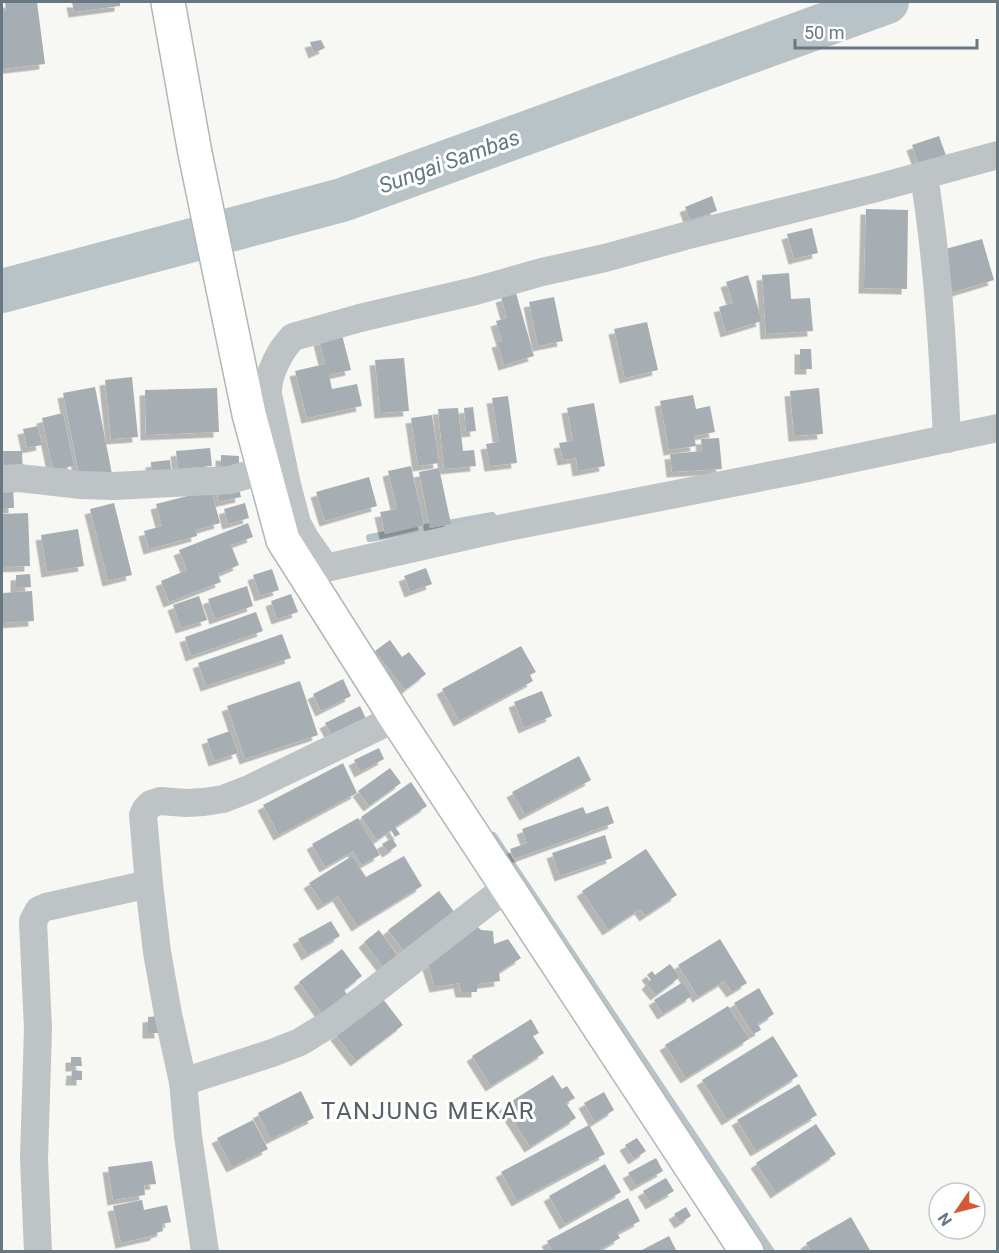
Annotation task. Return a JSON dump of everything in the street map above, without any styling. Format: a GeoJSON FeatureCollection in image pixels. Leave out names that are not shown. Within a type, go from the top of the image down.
{"type":"FeatureCollection","features":[{"type":"Feature","properties":{"kind":"main road"},"geometry":{"type":"LineString","coordinates":[[168,2],[195,153],[249,414],[283,540],[314,570],[396,718],[747,1251]]}},
{"type":"Feature","properties":{"kind":"street"},"geometry":{"type":"LineString","coordinates":[[998,155],[924,176],[475,291],[360,318],[293,337],[281,352],[270,381],[268,394],[287,485],[299,530],[314,570],[494,530],[998,428]]}},
{"type":"Feature","properties":{"kind":"street"},"geometry":{"type":"LineString","coordinates":[[924,176],[940,305],[947,439]]}},
{"type":"Feature","properties":{"kind":"street"},"geometry":{"type":"LineString","coordinates":[[2,478],[114,486],[230,480],[264,470]]}},
{"type":"Feature","properties":{"kind":"street"},"geometry":{"type":"LineString","coordinates":[[205,1251],[188,1136],[183,1082],[157,952],[143,815],[151,804],[160,801],[186,803],[223,799],[396,718]]}},
{"type":"Feature","properties":{"kind":"street"},"geometry":{"type":"LineString","coordinates":[[39,1251],[34,1159],[38,1029],[33,921],[39,910],[46,907],[149,884]]}},
{"type":"Feature","properties":{"kind":"street"},"geometry":{"type":"LineString","coordinates":[[183,1082],[263,1057],[300,1042],[363,999],[507,886]]}},
{"type":"Feature","properties":{"kind":"building"},"geometry":{"type":"Polygon","coordinates":[[[5,2],[37,2],[45,64],[2,69],[2,11],[6,10],[5,2]]]}},
{"type":"Feature","properties":{"kind":"building"},"geometry":{"type":"Polygon","coordinates":[[[72,2],[120,2],[120,6],[74,12],[72,2]]]}},
{"type":"Feature","properties":{"kind":"building"},"geometry":{"type":"Polygon","coordinates":[[[321,40],[325,48],[314,53],[310,42],[321,40]]]}},
{"type":"Feature","properties":{"kind":"building"},"geometry":{"type":"Polygon","coordinates":[[[939,136],[949,164],[922,173],[912,145],[939,136]]]}},
{"type":"Feature","properties":{"kind":"building"},"geometry":{"type":"Polygon","coordinates":[[[712,196],[717,211],[690,220],[685,207],[712,196]]]}},
{"type":"Feature","properties":{"kind":"building"},"geometry":{"type":"Polygon","coordinates":[[[866,209],[908,210],[907,289],[864,288],[866,209]]]}},
{"type":"Feature","properties":{"kind":"building"},"geometry":{"type":"Polygon","coordinates":[[[812,228],[818,253],[794,259],[787,234],[812,228]]]}},
{"type":"Feature","properties":{"kind":"building"},"geometry":{"type":"Polygon","coordinates":[[[982,239],[994,280],[951,293],[938,251],[982,239]]]}},
{"type":"Feature","properties":{"kind":"building"},"geometry":{"type":"Polygon","coordinates":[[[789,273],[791,299],[810,298],[813,331],[766,334],[762,275],[789,273]]]}},
{"type":"Feature","properties":{"kind":"building"},"geometry":{"type":"Polygon","coordinates":[[[748,275],[762,321],[726,332],[719,307],[733,303],[726,282],[748,275]]]}},
{"type":"Feature","properties":{"kind":"building"},"geometry":{"type":"Polygon","coordinates":[[[516,293],[534,356],[504,365],[497,342],[502,341],[496,321],[507,318],[501,297],[516,293]]]}},
{"type":"Feature","properties":{"kind":"building"},"geometry":{"type":"Polygon","coordinates":[[[554,297],[563,341],[538,346],[529,302],[554,297]]]}},
{"type":"Feature","properties":{"kind":"building"},"geometry":{"type":"Polygon","coordinates":[[[647,322],[658,370],[625,378],[614,329],[647,322]]]}},
{"type":"Feature","properties":{"kind":"building"},"geometry":{"type":"Polygon","coordinates":[[[342,335],[351,370],[329,375],[332,389],[357,384],[362,406],[307,418],[295,371],[325,364],[319,340],[342,335]]]}},
{"type":"Feature","properties":{"kind":"building"},"geometry":{"type":"Polygon","coordinates":[[[800,349],[811,349],[812,369],[800,369],[800,349]]]}},
{"type":"Feature","properties":{"kind":"building"},"geometry":{"type":"Polygon","coordinates":[[[404,358],[409,411],[380,413],[375,360],[404,358]]]}},
{"type":"Feature","properties":{"kind":"building"},"geometry":{"type":"Polygon","coordinates":[[[132,377],[138,437],[111,439],[105,380],[132,377]]]}},
{"type":"Feature","properties":{"kind":"building"},"geometry":{"type":"Polygon","coordinates":[[[95,387],[112,474],[80,479],[63,393],[95,387]]]}},
{"type":"Feature","properties":{"kind":"building"},"geometry":{"type":"Polygon","coordinates":[[[217,388],[219,432],[146,435],[145,390],[217,388]]]}},
{"type":"Feature","properties":{"kind":"building"},"geometry":{"type":"Polygon","coordinates":[[[819,388],[823,434],[794,436],[790,391],[819,388]]]}},
{"type":"Feature","properties":{"kind":"building"},"geometry":{"type":"Polygon","coordinates":[[[693,395],[696,409],[710,406],[715,432],[694,436],[696,446],[669,450],[660,401],[693,395]]]}},
{"type":"Feature","properties":{"kind":"building"},"geometry":{"type":"Polygon","coordinates":[[[508,396],[517,463],[490,466],[486,444],[499,442],[492,398],[508,396]]]}},
{"type":"Feature","properties":{"kind":"building"},"geometry":{"type":"Polygon","coordinates":[[[594,403],[605,466],[578,471],[576,458],[563,460],[559,443],[573,441],[567,408],[594,403]]]}},
{"type":"Feature","properties":{"kind":"building"},"geometry":{"type":"Polygon","coordinates":[[[473,407],[476,431],[466,432],[464,408],[473,407]]]}},
{"type":"Feature","properties":{"kind":"building"},"geometry":{"type":"Polygon","coordinates":[[[458,408],[463,451],[474,450],[476,466],[444,469],[438,409],[458,408]]]}},
{"type":"Feature","properties":{"kind":"building"},"geometry":{"type":"Polygon","coordinates":[[[63,413],[74,466],[53,470],[42,418],[63,413]]]}},
{"type":"Feature","properties":{"kind":"building"},"geometry":{"type":"Polygon","coordinates":[[[432,415],[439,463],[418,466],[411,418],[432,415]]]}},
{"type":"Feature","properties":{"kind":"building"},"geometry":{"type":"Polygon","coordinates":[[[38,426],[42,445],[27,448],[23,429],[38,426]]]}},
{"type":"Feature","properties":{"kind":"building"},"geometry":{"type":"Polygon","coordinates":[[[719,438],[722,469],[672,472],[670,454],[702,451],[701,439],[719,438]]]}},
{"type":"Feature","properties":{"kind":"building"},"geometry":{"type":"Polygon","coordinates":[[[210,448],[212,466],[178,469],[176,451],[210,448]]]}},
{"type":"Feature","properties":{"kind":"building"},"geometry":{"type":"Polygon","coordinates":[[[3,451],[22,451],[23,474],[4,474],[3,451]]]}},
{"type":"Feature","properties":{"kind":"building"},"geometry":{"type":"Polygon","coordinates":[[[221,455],[239,456],[239,473],[221,472],[221,455]]]}},
{"type":"Feature","properties":{"kind":"building"},"geometry":{"type":"Polygon","coordinates":[[[170,460],[172,478],[152,479],[151,462],[170,460]]]}},
{"type":"Feature","properties":{"kind":"building"},"geometry":{"type":"Polygon","coordinates":[[[411,466],[424,525],[385,534],[380,512],[397,509],[388,471],[411,466]]]}},
{"type":"Feature","properties":{"kind":"building"},"geometry":{"type":"Polygon","coordinates":[[[439,468],[451,524],[430,528],[419,472],[439,468]]]}},
{"type":"Feature","properties":{"kind":"building"},"geometry":{"type":"Polygon","coordinates":[[[369,477],[377,506],[325,521],[316,492],[369,477]]]}},
{"type":"Feature","properties":{"kind":"building"},"geometry":{"type":"Polygon","coordinates":[[[13,482],[14,508],[2,508],[2,483],[13,482]]]}},
{"type":"Feature","properties":{"kind":"building"},"geometry":{"type":"Polygon","coordinates":[[[238,484],[241,497],[219,502],[216,488],[238,484]]]}},
{"type":"Feature","properties":{"kind":"building"},"geometry":{"type":"Polygon","coordinates":[[[211,490],[220,523],[196,530],[197,536],[149,549],[144,531],[162,526],[156,504],[211,490]]]}},
{"type":"Feature","properties":{"kind":"building"},"geometry":{"type":"Polygon","coordinates":[[[114,503],[132,575],[108,581],[90,509],[114,503]]]}},
{"type":"Feature","properties":{"kind":"building"},"geometry":{"type":"Polygon","coordinates":[[[245,503],[249,518],[228,524],[224,509],[245,503]]]}},
{"type":"Feature","properties":{"kind":"building"},"geometry":{"type":"Polygon","coordinates":[[[28,513],[30,566],[2,567],[2,514],[28,513]]]}},
{"type":"Feature","properties":{"kind":"building"},"geometry":{"type":"Polygon","coordinates":[[[248,523],[253,537],[231,545],[239,565],[218,574],[221,582],[169,602],[161,581],[187,570],[179,550],[248,523]]]}},
{"type":"Feature","properties":{"kind":"building"},"geometry":{"type":"Polygon","coordinates":[[[78,529],[84,566],[47,572],[41,535],[78,529]]]}},
{"type":"Feature","properties":{"kind":"building"},"geometry":{"type":"Polygon","coordinates":[[[426,568],[432,584],[410,592],[404,576],[426,568]]]}},
{"type":"Feature","properties":{"kind":"building"},"geometry":{"type":"Polygon","coordinates":[[[272,569],[279,590],[260,596],[253,575],[272,569]]]}},
{"type":"Feature","properties":{"kind":"building"},"geometry":{"type":"Polygon","coordinates":[[[30,574],[31,587],[16,588],[16,575],[30,574]]]}},
{"type":"Feature","properties":{"kind":"building"},"geometry":{"type":"Polygon","coordinates":[[[247,586],[253,606],[215,619],[208,599],[247,586]]]}},
{"type":"Feature","properties":{"kind":"building"},"geometry":{"type":"Polygon","coordinates":[[[32,591],[34,621],[2,623],[2,593],[32,591]]]}},
{"type":"Feature","properties":{"kind":"building"},"geometry":{"type":"Polygon","coordinates":[[[291,594],[298,612],[277,619],[271,601],[291,594]]]}},
{"type":"Feature","properties":{"kind":"building"},"geometry":{"type":"Polygon","coordinates":[[[199,596],[207,620],[181,628],[173,605],[199,596]]]}},
{"type":"Feature","properties":{"kind":"building"},"geometry":{"type":"Polygon","coordinates":[[[256,612],[263,631],[191,656],[185,637],[256,612]]]}},
{"type":"Feature","properties":{"kind":"building"},"geometry":{"type":"Polygon","coordinates":[[[282,634],[291,658],[206,686],[198,663],[282,634]]]}},
{"type":"Feature","properties":{"kind":"building"},"geometry":{"type":"Polygon","coordinates":[[[390,640],[402,657],[409,652],[426,674],[405,690],[375,651],[390,640]]]}},
{"type":"Feature","properties":{"kind":"building"},"geometry":{"type":"Polygon","coordinates":[[[521,646],[536,672],[530,675],[533,681],[459,721],[442,689],[521,646]]]}},
{"type":"Feature","properties":{"kind":"building"},"geometry":{"type":"Polygon","coordinates":[[[343,679],[351,696],[321,711],[313,694],[343,679]]]}},
{"type":"Feature","properties":{"kind":"building"},"geometry":{"type":"Polygon","coordinates":[[[300,681],[318,735],[245,759],[227,706],[300,681]]]}},
{"type":"Feature","properties":{"kind":"building"},"geometry":{"type":"Polygon","coordinates":[[[542,691],[552,716],[524,728],[514,702],[542,691]]]}},
{"type":"Feature","properties":{"kind":"building"},"geometry":{"type":"Polygon","coordinates":[[[360,706],[368,723],[334,740],[325,723],[360,706]]]}},
{"type":"Feature","properties":{"kind":"building"},"geometry":{"type":"Polygon","coordinates":[[[230,731],[238,753],[214,761],[207,739],[230,731]]]}},
{"type":"Feature","properties":{"kind":"building"},"geometry":{"type":"Polygon","coordinates":[[[379,748],[384,759],[360,772],[354,760],[379,748]]]}},
{"type":"Feature","properties":{"kind":"building"},"geometry":{"type":"Polygon","coordinates":[[[579,756],[591,780],[525,815],[512,792],[579,756]]]}},
{"type":"Feature","properties":{"kind":"building"},"geometry":{"type":"Polygon","coordinates":[[[343,763],[357,793],[279,835],[263,805],[343,763]]]}},
{"type":"Feature","properties":{"kind":"building"},"geometry":{"type":"Polygon","coordinates":[[[390,768],[401,783],[369,806],[358,791],[390,768]]]}},
{"type":"Feature","properties":{"kind":"building"},"geometry":{"type":"Polygon","coordinates":[[[411,782],[427,806],[395,827],[400,834],[395,837],[391,830],[377,840],[361,817],[411,782]]]}},
{"type":"Feature","properties":{"kind":"building"},"geometry":{"type":"Polygon","coordinates":[[[608,806],[614,823],[514,859],[510,849],[527,843],[522,829],[583,807],[586,814],[608,806]]]}},
{"type":"Feature","properties":{"kind":"building"},"geometry":{"type":"Polygon","coordinates":[[[358,818],[380,855],[362,865],[353,851],[325,867],[312,844],[358,818]]]}},
{"type":"Feature","properties":{"kind":"building"},"geometry":{"type":"Polygon","coordinates":[[[605,835],[612,858],[560,876],[552,853],[605,835]]]}},
{"type":"Feature","properties":{"kind":"building"},"geometry":{"type":"Polygon","coordinates":[[[392,838],[397,846],[388,852],[382,844],[392,838]]]}},
{"type":"Feature","properties":{"kind":"building"},"geometry":{"type":"Polygon","coordinates":[[[646,849],[677,895],[645,916],[640,909],[608,930],[582,891],[646,849]]]}},
{"type":"Feature","properties":{"kind":"building"},"geometry":{"type":"Polygon","coordinates":[[[352,856],[366,877],[404,856],[422,886],[357,926],[338,896],[323,905],[309,883],[352,856]]]}},
{"type":"Feature","properties":{"kind":"building"},"geometry":{"type":"Polygon","coordinates":[[[439,891],[455,913],[404,951],[388,930],[439,891]]]}},
{"type":"Feature","properties":{"kind":"building"},"geometry":{"type":"Polygon","coordinates":[[[331,921],[340,936],[307,955],[298,939],[331,921]]]}},
{"type":"Feature","properties":{"kind":"building"},"geometry":{"type":"Polygon","coordinates":[[[476,925],[481,930],[493,931],[494,944],[508,939],[521,958],[499,972],[500,981],[477,984],[477,992],[461,992],[459,983],[435,987],[428,965],[476,925]]]}},
{"type":"Feature","properties":{"kind":"building"},"geometry":{"type":"Polygon","coordinates":[[[379,930],[398,956],[383,967],[364,942],[379,930]]]}},
{"type":"Feature","properties":{"kind":"building"},"geometry":{"type":"Polygon","coordinates":[[[720,939],[747,983],[732,992],[724,981],[698,997],[678,965],[720,939]]]}},
{"type":"Feature","properties":{"kind":"building"},"geometry":{"type":"Polygon","coordinates":[[[342,949],[362,976],[344,990],[348,996],[323,1015],[299,982],[342,949]]]}},
{"type":"Feature","properties":{"kind":"building"},"geometry":{"type":"Polygon","coordinates":[[[670,964],[680,977],[656,995],[647,984],[651,980],[647,975],[652,971],[655,975],[670,964]]]}},
{"type":"Feature","properties":{"kind":"building"},"geometry":{"type":"Polygon","coordinates":[[[683,982],[692,996],[663,1014],[654,1000],[683,982]]]}},
{"type":"Feature","properties":{"kind":"building"},"geometry":{"type":"Polygon","coordinates":[[[759,988],[774,1014],[758,1024],[761,1030],[753,1034],[734,1003],[759,988]]]}},
{"type":"Feature","properties":{"kind":"building"},"geometry":{"type":"Polygon","coordinates":[[[383,999],[403,1025],[356,1061],[336,1035],[383,999]]]}},
{"type":"Feature","properties":{"kind":"building"},"geometry":{"type":"Polygon","coordinates":[[[728,1006],[749,1039],[686,1078],[665,1045],[728,1006]]]}},
{"type":"Feature","properties":{"kind":"building"},"geometry":{"type":"Polygon","coordinates":[[[159,1016],[160,1033],[148,1033],[148,1017],[159,1016]]]}},
{"type":"Feature","properties":{"kind":"building"},"geometry":{"type":"Polygon","coordinates":[[[531,1019],[539,1033],[533,1036],[544,1053],[491,1086],[472,1056],[531,1019]]]}},
{"type":"Feature","properties":{"kind":"building"},"geometry":{"type":"Polygon","coordinates":[[[773,1036],[798,1076],[727,1120],[702,1080],[773,1036]]]}},
{"type":"Feature","properties":{"kind":"building"},"geometry":{"type":"Polygon","coordinates":[[[71,1057],[81,1057],[82,1066],[71,1066],[71,1057]]]}},
{"type":"Feature","properties":{"kind":"building"},"geometry":{"type":"Polygon","coordinates":[[[72,1070],[82,1071],[82,1080],[71,1080],[72,1070]]]}},
{"type":"Feature","properties":{"kind":"building"},"geometry":{"type":"Polygon","coordinates":[[[553,1075],[562,1089],[567,1086],[575,1098],[566,1103],[576,1118],[530,1147],[504,1106],[553,1075]]]}},
{"type":"Feature","properties":{"kind":"building"},"geometry":{"type":"Polygon","coordinates":[[[799,1084],[817,1115],[756,1151],[737,1120],[799,1084]]]}},
{"type":"Feature","properties":{"kind":"building"},"geometry":{"type":"Polygon","coordinates":[[[301,1091],[314,1118],[271,1139],[258,1113],[301,1091]]]}},
{"type":"Feature","properties":{"kind":"building"},"geometry":{"type":"Polygon","coordinates":[[[604,1092],[614,1110],[595,1122],[584,1103],[604,1092]]]}},
{"type":"Feature","properties":{"kind":"building"},"geometry":{"type":"Polygon","coordinates":[[[253,1120],[268,1149],[232,1167],[217,1138],[253,1120]]]}},
{"type":"Feature","properties":{"kind":"building"},"geometry":{"type":"Polygon","coordinates":[[[816,1124],[836,1154],[776,1193],[756,1163],[816,1124]]]}},
{"type":"Feature","properties":{"kind":"building"},"geometry":{"type":"Polygon","coordinates":[[[589,1125],[605,1154],[517,1201],[501,1172],[589,1125]]]}},
{"type":"Feature","properties":{"kind":"building"},"geometry":{"type":"Polygon","coordinates":[[[637,1138],[646,1151],[634,1159],[625,1145],[637,1138]]]}},
{"type":"Feature","properties":{"kind":"building"},"geometry":{"type":"Polygon","coordinates":[[[656,1158],[663,1171],[636,1186],[628,1173],[656,1158]]]}},
{"type":"Feature","properties":{"kind":"building"},"geometry":{"type":"Polygon","coordinates":[[[152,1161],[156,1184],[144,1185],[145,1195],[113,1200],[108,1167],[152,1161]]]}},
{"type":"Feature","properties":{"kind":"building"},"geometry":{"type":"Polygon","coordinates":[[[605,1164],[621,1192],[565,1224],[549,1196],[605,1164]]]}},
{"type":"Feature","properties":{"kind":"building"},"geometry":{"type":"Polygon","coordinates":[[[666,1178],[674,1191],[651,1204],[643,1191],[666,1178]]]}},
{"type":"Feature","properties":{"kind":"building"},"geometry":{"type":"Polygon","coordinates":[[[628,1198],[640,1221],[617,1233],[620,1238],[596,1252],[553,1252],[547,1241],[628,1198]]]}},
{"type":"Feature","properties":{"kind":"building"},"geometry":{"type":"Polygon","coordinates":[[[142,1200],[144,1210],[167,1205],[171,1222],[162,1224],[163,1231],[156,1235],[121,1243],[113,1206],[142,1200]]]}},
{"type":"Feature","properties":{"kind":"building"},"geometry":{"type":"Polygon","coordinates":[[[686,1207],[691,1216],[680,1223],[674,1214],[686,1207]]]}},
{"type":"Feature","properties":{"kind":"building"},"geometry":{"type":"Polygon","coordinates":[[[851,1217],[871,1252],[811,1252],[806,1243],[851,1217]]]}},
{"type":"Feature","properties":{"kind":"building"},"geometry":{"type":"Polygon","coordinates":[[[669,1236],[677,1252],[638,1252],[669,1236]]]}},
{"type":"Feature","properties":{"kind":"waterway","name":"Sungai Sambas"},"geometry":{"type":"LineString","coordinates":[[2,291],[342,200],[887,2]]}},
{"type":"Feature","properties":{"kind":"waterway"},"geometry":{"type":"LineString","coordinates":[[370,538],[492,516]]}},
{"type":"Feature","properties":{"kind":"waterway"},"geometry":{"type":"LineString","coordinates":[[493,836],[771,1252]]}},
{"type":"Feature","properties":{"kind":"district","name":"TANJUNG MEKAR"},"geometry":{"type":"Point","coordinates":[428,1111]}}]}
